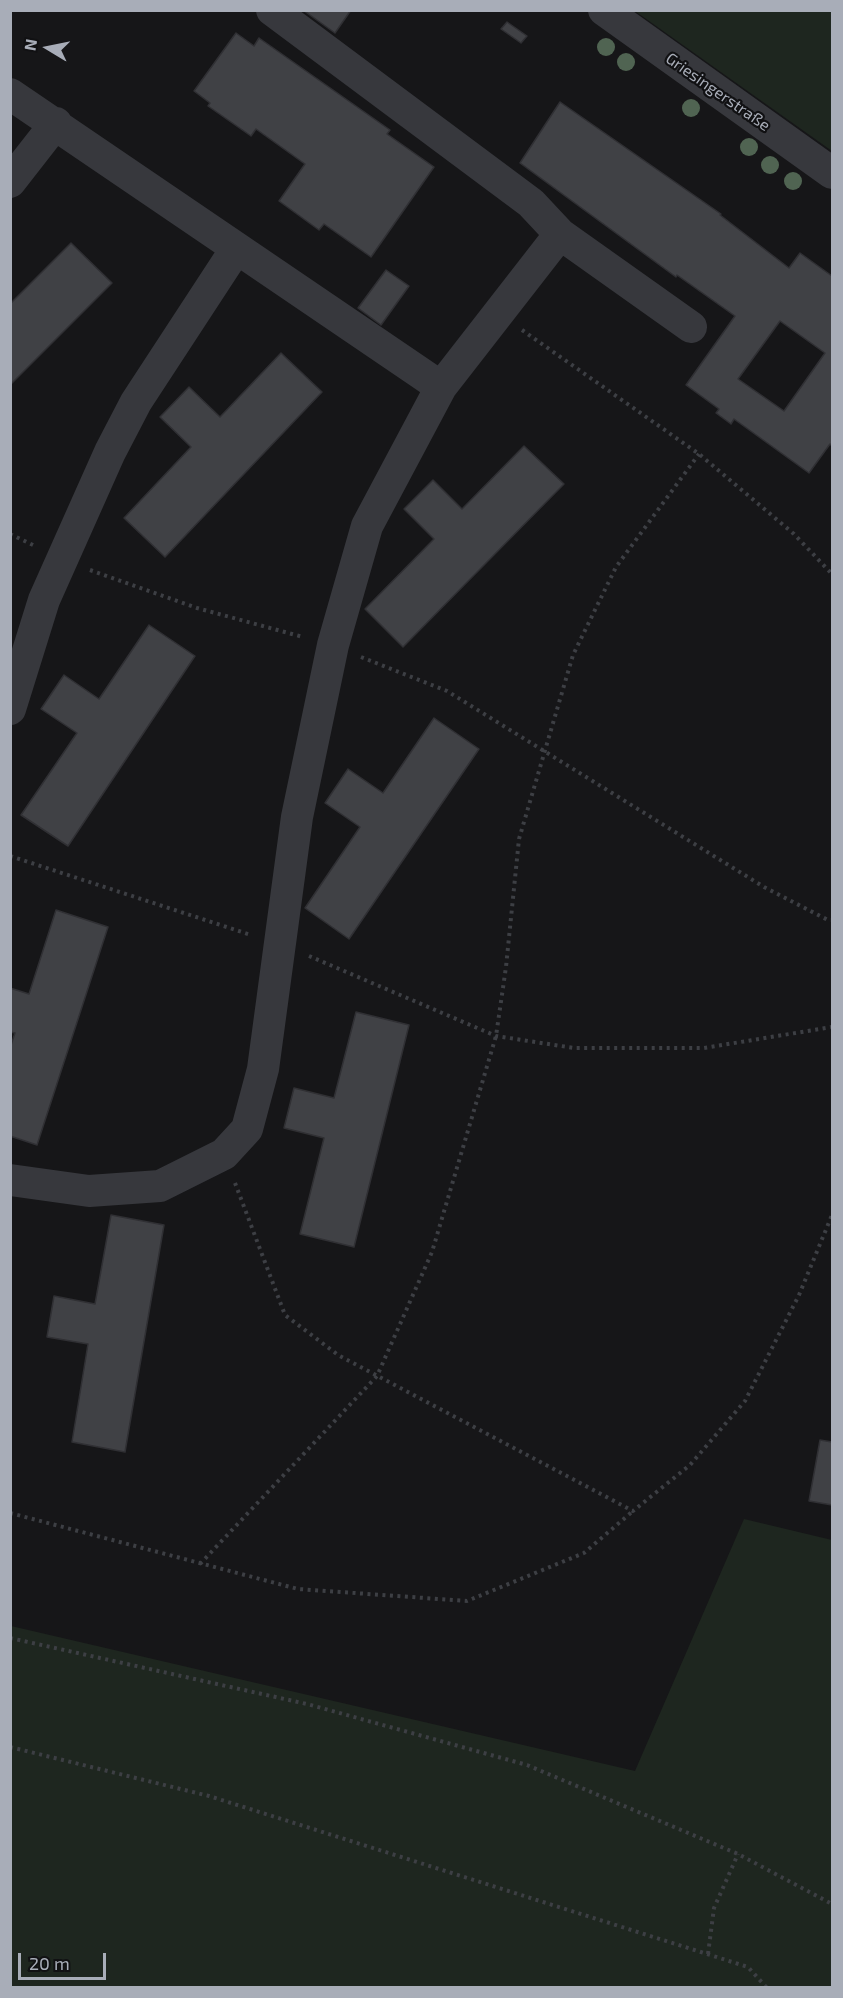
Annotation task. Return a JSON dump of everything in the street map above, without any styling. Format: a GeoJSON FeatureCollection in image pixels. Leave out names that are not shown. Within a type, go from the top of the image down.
{"type":"FeatureCollection","features":[{"type":"Feature","properties":{"kind":"street"},"geometry":{"type":"LineString","coordinates":[[272,10],[531,202],[560,234],[691,327]]}},
{"type":"Feature","properties":{"kind":"street","name":"Griesingerstraße"},"geometry":{"type":"LineString","coordinates":[[604,10],[832,173]]}},
{"type":"Feature","properties":{"kind":"street"},"geometry":{"type":"LineString","coordinates":[[10,94],[56,123],[236,249],[441,387]]}},
{"type":"Feature","properties":{"kind":"street"},"geometry":{"type":"LineString","coordinates":[[10,182],[56,123]]}},
{"type":"Feature","properties":{"kind":"street"},"geometry":{"type":"LineString","coordinates":[[10,1180],[89,1191],[160,1186],[224,1154],[247,1129],[263,1069],[297,818],[333,645],[367,526],[441,387],[560,234]]}},
{"type":"Feature","properties":{"kind":"street"},"geometry":{"type":"LineString","coordinates":[[10,709],[44,600],[83,508],[136,402],[236,249]]}},
{"type":"Feature","properties":{"kind":"path"},"geometry":{"type":"LineString","coordinates":[[499,314],[699,454],[794,534],[832,574]]}},
{"type":"Feature","properties":{"kind":"path"},"geometry":{"type":"LineString","coordinates":[[200,1564],[377,1376],[432,1252],[496,1036],[506,967],[519,839],[573,655],[616,567],[699,454]]}},
{"type":"Feature","properties":{"kind":"path"},"geometry":{"type":"LineString","coordinates":[[10,534],[61,560],[197,608],[333,645],[447,691],[764,887],[832,920]]}},
{"type":"Feature","properties":{"kind":"path"},"geometry":{"type":"LineString","coordinates":[[10,856],[280,944],[496,1036],[574,1048],[704,1048],[832,1028]]}},
{"type":"Feature","properties":{"kind":"path"},"geometry":{"type":"LineString","coordinates":[[224,1154],[285,1315],[338,1355],[633,1512]]}},
{"type":"Feature","properties":{"kind":"path"},"geometry":{"type":"LineString","coordinates":[[10,1513],[298,1590],[467,1600],[584,1553],[690,1465],[745,1401],[799,1295],[832,1215]]}},
{"type":"Feature","properties":{"kind":"path"},"geometry":{"type":"LineString","coordinates":[[10,1638],[308,1704],[527,1765],[738,1854],[832,1904]]}},
{"type":"Feature","properties":{"kind":"path"},"geometry":{"type":"LineString","coordinates":[[10,1747],[209,1796],[708,1954],[748,1967],[767,1988]]}},
{"type":"Feature","properties":{"kind":"path"},"geometry":{"type":"LineString","coordinates":[[708,1954],[714,1908],[738,1854]]}},
{"type":"Feature","properties":{"kind":"shaded area"},"geometry":{"type":"Polygon","coordinates":[[[635,11],[832,11],[832,151],[635,11]]]}},
{"type":"Feature","properties":{"kind":"shaded area"},"geometry":{"type":"Polygon","coordinates":[[[744,1519],[832,1540],[832,1987],[11,1987],[11,1626],[635,1771],[744,1519]]]}},
{"type":"Feature","properties":{"kind":"building"},"geometry":{"type":"Polygon","coordinates":[[[303,10],[351,10],[335,33],[303,10]]]}},
{"type":"Feature","properties":{"kind":"building"},"geometry":{"type":"Polygon","coordinates":[[[507,22],[527,36],[521,43],[501,29],[507,22]]]}},
{"type":"Feature","properties":{"kind":"building"},"geometry":{"type":"Polygon","coordinates":[[[236,33],[254,46],[259,38],[390,130],[387,134],[434,167],[371,257],[324,224],[319,230],[279,201],[305,164],[256,129],[251,136],[208,106],[210,103],[194,91],[236,33]]]}},
{"type":"Feature","properties":{"kind":"building"},"geometry":{"type":"Polygon","coordinates":[[[560,102],[721,214],[789,268],[800,253],[832,276],[832,446],[830,444],[809,473],[734,419],[731,424],[716,413],[719,409],[686,385],[735,316],[677,275],[676,277],[520,163],[560,102]],[[780,321],[738,379],[784,411],[825,353],[780,321]]]}},
{"type":"Feature","properties":{"kind":"building"},"geometry":{"type":"Polygon","coordinates":[[[71,243],[112,283],[10,385],[10,304],[71,243]]]}},
{"type":"Feature","properties":{"kind":"building"},"geometry":{"type":"Polygon","coordinates":[[[386,270],[409,286],[381,325],[358,308],[386,270]]]}},
{"type":"Feature","properties":{"kind":"building"},"geometry":{"type":"Polygon","coordinates":[[[281,353],[322,392],[165,557],[124,518],[191,447],[160,417],[189,387],[220,417],[281,353]]]}},
{"type":"Feature","properties":{"kind":"building"},"geometry":{"type":"Polygon","coordinates":[[[524,446],[564,484],[403,647],[365,609],[434,539],[404,509],[433,480],[462,509],[524,446]]]}},
{"type":"Feature","properties":{"kind":"building"},"geometry":{"type":"Polygon","coordinates":[[[149,625],[195,656],[68,846],[21,815],[77,733],[41,709],[64,675],[99,699],[149,625]]]}},
{"type":"Feature","properties":{"kind":"building"},"geometry":{"type":"Polygon","coordinates":[[[434,718],[479,749],[349,939],[305,908],[360,827],[325,803],[348,769],[383,793],[434,718]]]}},
{"type":"Feature","properties":{"kind":"building"},"geometry":{"type":"Polygon","coordinates":[[[56,910],[108,927],[37,1145],[10,1136],[10,1048],[15,1033],[10,1032],[10,988],[29,994],[56,910]]]}},
{"type":"Feature","properties":{"kind":"building"},"geometry":{"type":"Polygon","coordinates":[[[356,1012],[409,1025],[354,1247],[300,1234],[324,1138],[284,1128],[294,1088],[334,1098],[356,1012]]]}},
{"type":"Feature","properties":{"kind":"building"},"geometry":{"type":"Polygon","coordinates":[[[111,1215],[164,1225],[125,1452],[72,1442],[88,1344],[47,1337],[54,1296],[95,1304],[111,1215]]]}},
{"type":"Feature","properties":{"kind":"building"},"geometry":{"type":"Polygon","coordinates":[[[820,1440],[832,1442],[832,1505],[809,1501],[820,1440]]]}}]}
